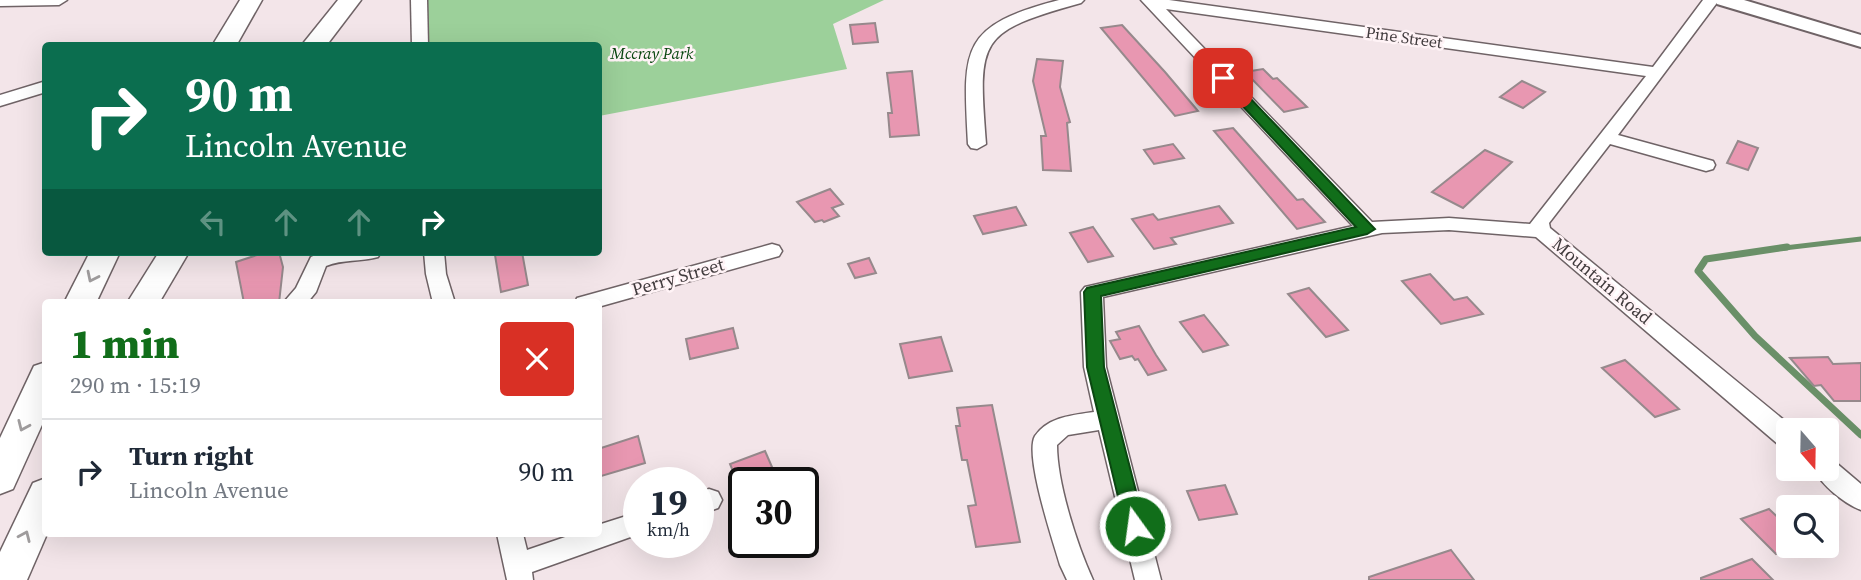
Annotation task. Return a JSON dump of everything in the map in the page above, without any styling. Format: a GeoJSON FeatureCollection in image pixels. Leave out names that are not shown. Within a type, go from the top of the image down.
{"type":"FeatureCollection","features":[{"type":"Feature","properties":{"kind":"highway"},"geometry":{"type":"LineString","coordinates":[[226,42],[251,0]]}},
{"type":"Feature","properties":{"kind":"highway"},"geometry":{"type":"LineString","coordinates":[[226,42],[260,0]]}},
{"type":"Feature","properties":{"kind":"highway"},"geometry":{"type":"LineString","coordinates":[[314,42],[343,0]]}},
{"type":"Feature","properties":{"kind":"highway"},"geometry":{"type":"LineString","coordinates":[[314,42],[350,0]]}},
{"type":"Feature","properties":{"kind":"highway"},"geometry":{"type":"LineString","coordinates":[[82,299],[103,256]]}},
{"type":"Feature","properties":{"kind":"highway"},"geometry":{"type":"LineString","coordinates":[[145,299],[172,256]]}},
{"type":"Feature","properties":{"kind":"highway"},"geometry":{"type":"LineString","coordinates":[[0,478],[42,384]]}},
{"type":"Feature","properties":{"kind":"highway"},"geometry":{"type":"LineString","coordinates":[[7,580],[42,503]]}},
{"type":"Feature","properties":{"kind":"main road"},"geometry":{"type":"LineString","coordinates":[[1724,0],[1861,41]]}},
{"type":"Feature","properties":{"kind":"street"},"geometry":{"type":"LineString","coordinates":[[0,1],[59,0]]}},
{"type":"Feature","properties":{"kind":"street"},"geometry":{"type":"LineString","coordinates":[[419,0],[420,42]]}},
{"type":"Feature","properties":{"kind":"street"},"geometry":{"type":"LineString","coordinates":[[977,144],[976,54],[992,32],[1019,16],[1076,0]]}},
{"type":"Feature","properties":{"kind":"street","name":"Mountain Road"},"geometry":{"type":"LineString","coordinates":[[1711,0],[1539,222],[1541,231],[1776,428]]}},
{"type":"Feature","properties":{"kind":"street"},"geometry":{"type":"LineString","coordinates":[[1150,1],[1367,229]]}},
{"type":"Feature","properties":{"kind":"street","name":"Pine Street"},"geometry":{"type":"LineString","coordinates":[[1150,1],[1657,73]]}},
{"type":"Feature","properties":{"kind":"street"},"geometry":{"type":"LineString","coordinates":[[0,101],[42,87]]}},
{"type":"Feature","properties":{"kind":"street"},"geometry":{"type":"LineString","coordinates":[[1606,137],[1706,165]]}},
{"type":"Feature","properties":{"kind":"street"},"geometry":{"type":"LineString","coordinates":[[1148,580],[1095,367],[1092,292],[1367,229],[1398,225],[1449,224],[1541,231]]}},
{"type":"Feature","properties":{"kind":"street","name":"Perry Street"},"geometry":{"type":"LineString","coordinates":[[599,299],[772,251]]}},
{"type":"Feature","properties":{"kind":"street"},"geometry":{"type":"LineString","coordinates":[[297,299],[305,292],[318,262],[331,256]]}},
{"type":"Feature","properties":{"kind":"street"},"geometry":{"type":"LineString","coordinates":[[434,256],[443,299]]}},
{"type":"Feature","properties":{"kind":"street"},"geometry":{"type":"LineString","coordinates":[[1080,580],[1073,565],[1045,466],[1045,441],[1062,427],[1108,419]]}},
{"type":"Feature","properties":{"kind":"street"},"geometry":{"type":"LineString","coordinates":[[1839,480],[1861,499]]}},
{"type":"Feature","properties":{"kind":"street"},"geometry":{"type":"LineString","coordinates":[[511,537],[518,572],[623,529]]}},
{"type":"Feature","properties":{"kind":"green space","name":"Mccray Park"},"geometry":{"type":"Polygon","coordinates":[[[424,0],[884,0],[833,24],[847,69],[602,115],[602,42],[426,42],[424,0]]]}},
{"type":"Feature","properties":{"kind":"building"},"geometry":{"type":"Polygon","coordinates":[[[875,23],[878,42],[853,44],[850,25],[875,23]]]}},
{"type":"Feature","properties":{"kind":"building"},"geometry":{"type":"Polygon","coordinates":[[[1122,25],[1198,111],[1175,116],[1101,28],[1122,25]]]}},
{"type":"Feature","properties":{"kind":"building"},"geometry":{"type":"Polygon","coordinates":[[[1037,59],[1063,61],[1060,87],[1070,122],[1067,123],[1071,171],[1043,170],[1041,136],[1046,136],[1033,81],[1037,59]]]}},
{"type":"Feature","properties":{"kind":"building"},"geometry":{"type":"Polygon","coordinates":[[[1263,69],[1273,79],[1277,78],[1307,107],[1284,112],[1245,72],[1263,69]]]}},
{"type":"Feature","properties":{"kind":"building"},"geometry":{"type":"Polygon","coordinates":[[[912,71],[919,135],[890,137],[888,113],[892,113],[887,73],[912,71]]]}},
{"type":"Feature","properties":{"kind":"building"},"geometry":{"type":"Polygon","coordinates":[[[1522,81],[1545,92],[1523,108],[1500,97],[1522,81]]]}},
{"type":"Feature","properties":{"kind":"building"},"geometry":{"type":"Polygon","coordinates":[[[1233,128],[1297,200],[1303,199],[1325,222],[1297,229],[1214,131],[1233,128]]]}},
{"type":"Feature","properties":{"kind":"building"},"geometry":{"type":"Polygon","coordinates":[[[1738,141],[1758,148],[1748,170],[1727,163],[1738,141]]]}},
{"type":"Feature","properties":{"kind":"building"},"geometry":{"type":"Polygon","coordinates":[[[1173,144],[1184,158],[1154,164],[1144,150],[1173,144]]]}},
{"type":"Feature","properties":{"kind":"building"},"geometry":{"type":"Polygon","coordinates":[[[1485,150],[1512,162],[1463,208],[1432,192],[1485,150]]]}},
{"type":"Feature","properties":{"kind":"building"},"geometry":{"type":"Polygon","coordinates":[[[830,189],[843,204],[832,208],[839,216],[824,222],[815,222],[797,202],[830,189]]]}},
{"type":"Feature","properties":{"kind":"building"},"geometry":{"type":"Polygon","coordinates":[[[1219,206],[1233,223],[1171,238],[1176,244],[1154,249],[1132,219],[1153,214],[1158,220],[1219,206]]]}},
{"type":"Feature","properties":{"kind":"building"},"geometry":{"type":"Polygon","coordinates":[[[1016,207],[1026,225],[983,234],[974,216],[1016,207]]]}},
{"type":"Feature","properties":{"kind":"building"},"geometry":{"type":"Polygon","coordinates":[[[1093,227],[1113,256],[1088,262],[1070,233],[1093,227]]]}},
{"type":"Feature","properties":{"kind":"building"},"geometry":{"type":"Polygon","coordinates":[[[254,256],[280,256],[283,267],[279,299],[243,299],[236,262],[254,256]]]}},
{"type":"Feature","properties":{"kind":"building"},"geometry":{"type":"Polygon","coordinates":[[[495,256],[523,256],[528,285],[501,292],[495,256]]]}},
{"type":"Feature","properties":{"kind":"building"},"geometry":{"type":"Polygon","coordinates":[[[869,258],[876,273],[855,278],[848,264],[869,258]]]}},
{"type":"Feature","properties":{"kind":"building"},"geometry":{"type":"Polygon","coordinates":[[[1430,274],[1454,300],[1467,297],[1483,314],[1441,324],[1402,281],[1430,274]]]}},
{"type":"Feature","properties":{"kind":"building"},"geometry":{"type":"Polygon","coordinates":[[[1309,288],[1348,330],[1326,337],[1288,294],[1309,288]]]}},
{"type":"Feature","properties":{"kind":"building"},"geometry":{"type":"Polygon","coordinates":[[[1204,315],[1228,345],[1203,352],[1180,322],[1204,315]]]}},
{"type":"Feature","properties":{"kind":"building"},"geometry":{"type":"Polygon","coordinates":[[[1139,326],[1166,370],[1148,375],[1138,359],[1135,360],[1132,356],[1120,359],[1110,341],[1120,339],[1116,332],[1139,326]]]}},
{"type":"Feature","properties":{"kind":"building"},"geometry":{"type":"Polygon","coordinates":[[[733,328],[738,348],[690,359],[686,339],[733,328]]]}},
{"type":"Feature","properties":{"kind":"building"},"geometry":{"type":"Polygon","coordinates":[[[941,337],[952,371],[909,378],[900,344],[941,337]]]}},
{"type":"Feature","properties":{"kind":"building"},"geometry":{"type":"Polygon","coordinates":[[[1828,357],[1833,364],[1861,363],[1861,401],[1834,401],[1821,385],[1814,386],[1790,358],[1828,357]]]}},
{"type":"Feature","properties":{"kind":"building"},"geometry":{"type":"Polygon","coordinates":[[[1625,360],[1679,409],[1655,417],[1602,368],[1625,360]]]}},
{"type":"Feature","properties":{"kind":"building"},"geometry":{"type":"Polygon","coordinates":[[[992,405],[1020,542],[976,547],[968,506],[976,505],[967,460],[962,460],[956,426],[960,426],[957,408],[992,405]]]}},
{"type":"Feature","properties":{"kind":"building"},"geometry":{"type":"Polygon","coordinates":[[[638,436],[645,463],[623,467],[623,470],[602,476],[602,448],[638,436]]]}},
{"type":"Feature","properties":{"kind":"building"},"geometry":{"type":"Polygon","coordinates":[[[765,451],[772,467],[731,467],[730,464],[765,451]]]}},
{"type":"Feature","properties":{"kind":"building"},"geometry":{"type":"Polygon","coordinates":[[[1225,485],[1237,514],[1199,520],[1187,491],[1225,485]]]}},
{"type":"Feature","properties":{"kind":"building"},"geometry":{"type":"Polygon","coordinates":[[[1769,509],[1776,516],[1776,554],[1741,519],[1769,509]]]}},
{"type":"Feature","properties":{"kind":"building"},"geometry":{"type":"Polygon","coordinates":[[[1451,550],[1474,580],[1369,580],[1369,577],[1451,550]]]}},
{"type":"Feature","properties":{"kind":"building"},"geometry":{"type":"Polygon","coordinates":[[[1752,559],[1773,580],[1701,580],[1701,578],[1752,559]]]}},
{"type":"Feature","properties":{"kind":"waterway"},"geometry":{"type":"LineString","coordinates":[[1775,249],[1861,239]]}},
{"type":"Feature","properties":{"kind":"waterway"},"geometry":{"type":"LineString","coordinates":[[1787,247],[1706,259],[1698,271],[1755,336],[1861,435]]}},
{"type":"Feature","properties":{"kind":"route"},"geometry":{"type":"LineString","coordinates":[[1135,526],[1095,367],[1092,292],[1367,229],[1223,78]]}}]}
